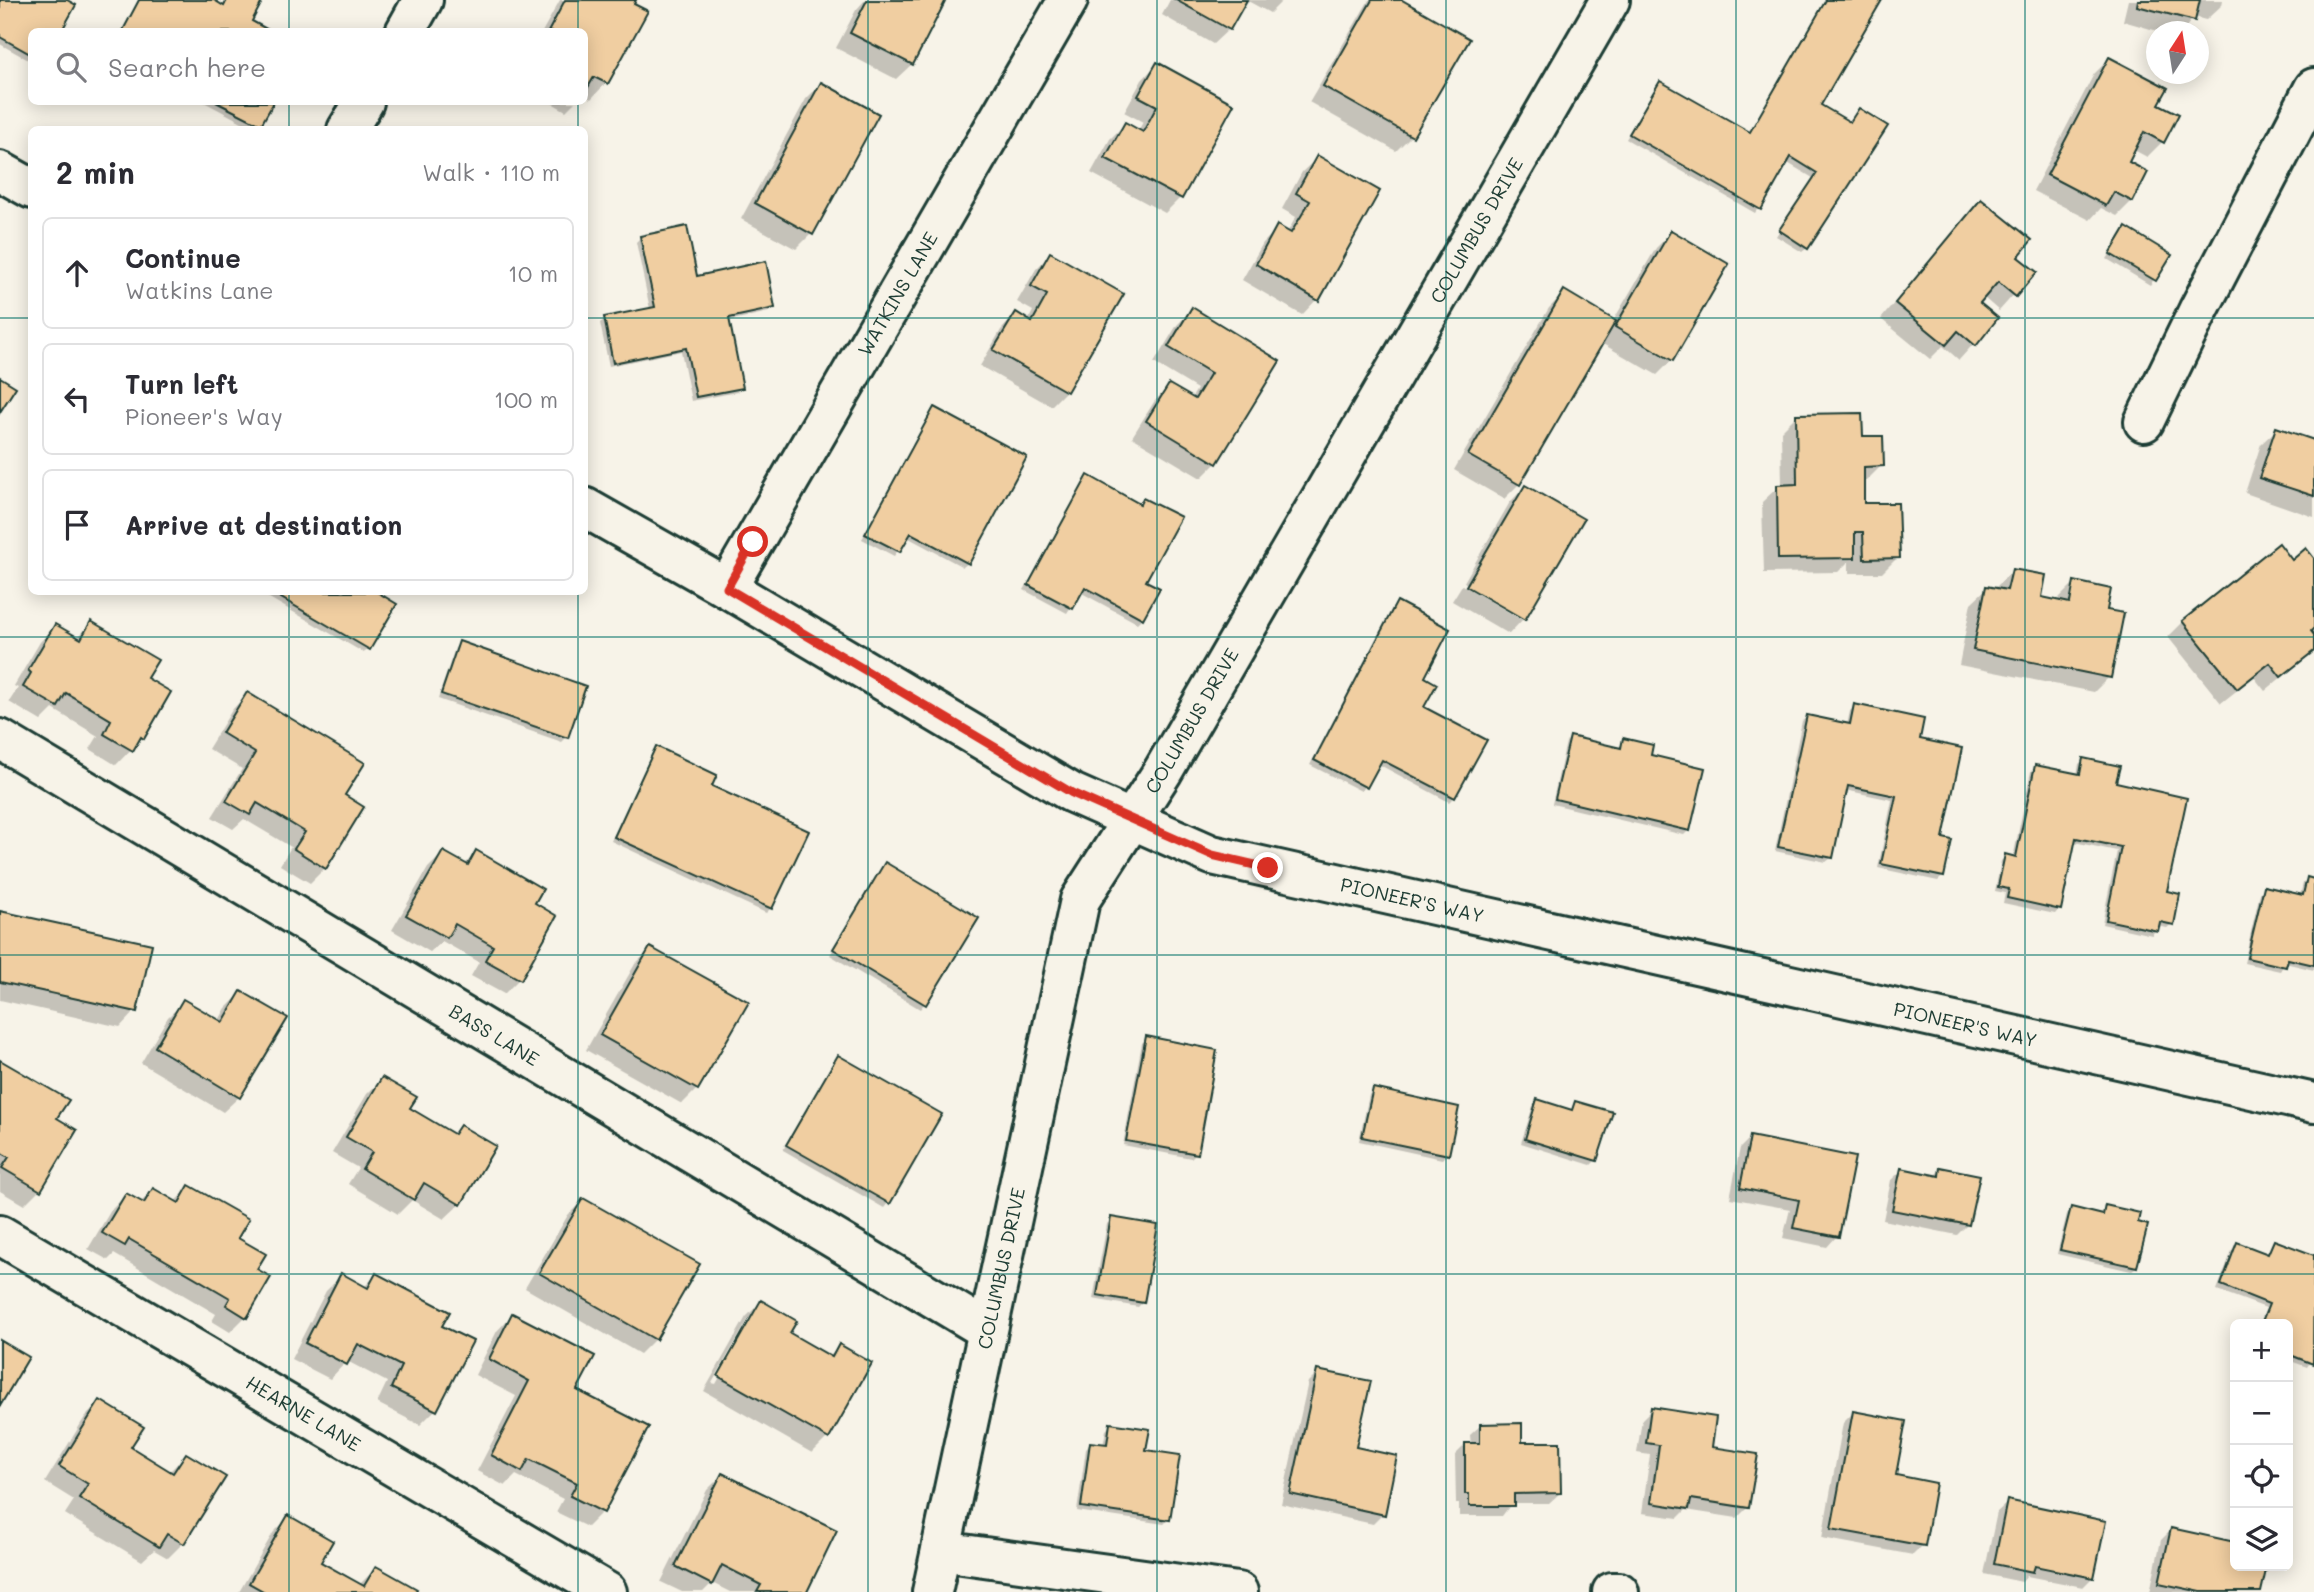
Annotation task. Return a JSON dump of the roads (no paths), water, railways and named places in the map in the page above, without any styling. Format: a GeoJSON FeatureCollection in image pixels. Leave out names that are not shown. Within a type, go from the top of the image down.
{"type":"FeatureCollection","features":[{"type":"Feature","properties":{"kind":"street"},"geometry":{"type":"LineString","coordinates":[[407,28],[424,0]]}},
{"type":"Feature","properties":{"kind":"street","name":"WATKINS LANE"},"geometry":{"type":"LineString","coordinates":[[727,588],[1068,0]]}},
{"type":"Feature","properties":{"kind":"street","name":"COLUMBUS DRIVE"},"geometry":{"type":"LineString","coordinates":[[932,1592],[1080,900],[1163,771],[1610,0]]}},
{"type":"Feature","properties":{"kind":"street"},"geometry":{"type":"LineString","coordinates":[[2144,422],[2198,310],[2314,88]]}},
{"type":"Feature","properties":{"kind":"street"},"geometry":{"type":"LineString","coordinates":[[349,126],[362,105]]}},
{"type":"Feature","properties":{"kind":"street"},"geometry":{"type":"LineString","coordinates":[[0,171],[28,187]]}},
{"type":"Feature","properties":{"kind":"street","name":"PIONEER'S WAY"},"geometry":{"type":"LineString","coordinates":[[588,509],[727,588],[1072,793],[1212,855],[2314,1103]]}},
{"type":"Feature","properties":{"kind":"street","name":"BASS LANE"},"geometry":{"type":"LineString","coordinates":[[0,739],[987,1330]]}},
{"type":"Feature","properties":{"kind":"street","name":"HEARNE LANE"},"geometry":{"type":"LineString","coordinates":[[0,1235],[607,1592]]}},
{"type":"Feature","properties":{"kind":"street"},"geometry":{"type":"LineString","coordinates":[[941,1551],[1238,1592]]}},
{"type":"Feature","properties":{"kind":"street"},"geometry":{"type":"LineString","coordinates":[[1612,1592],[1619,1592]]}}]}
